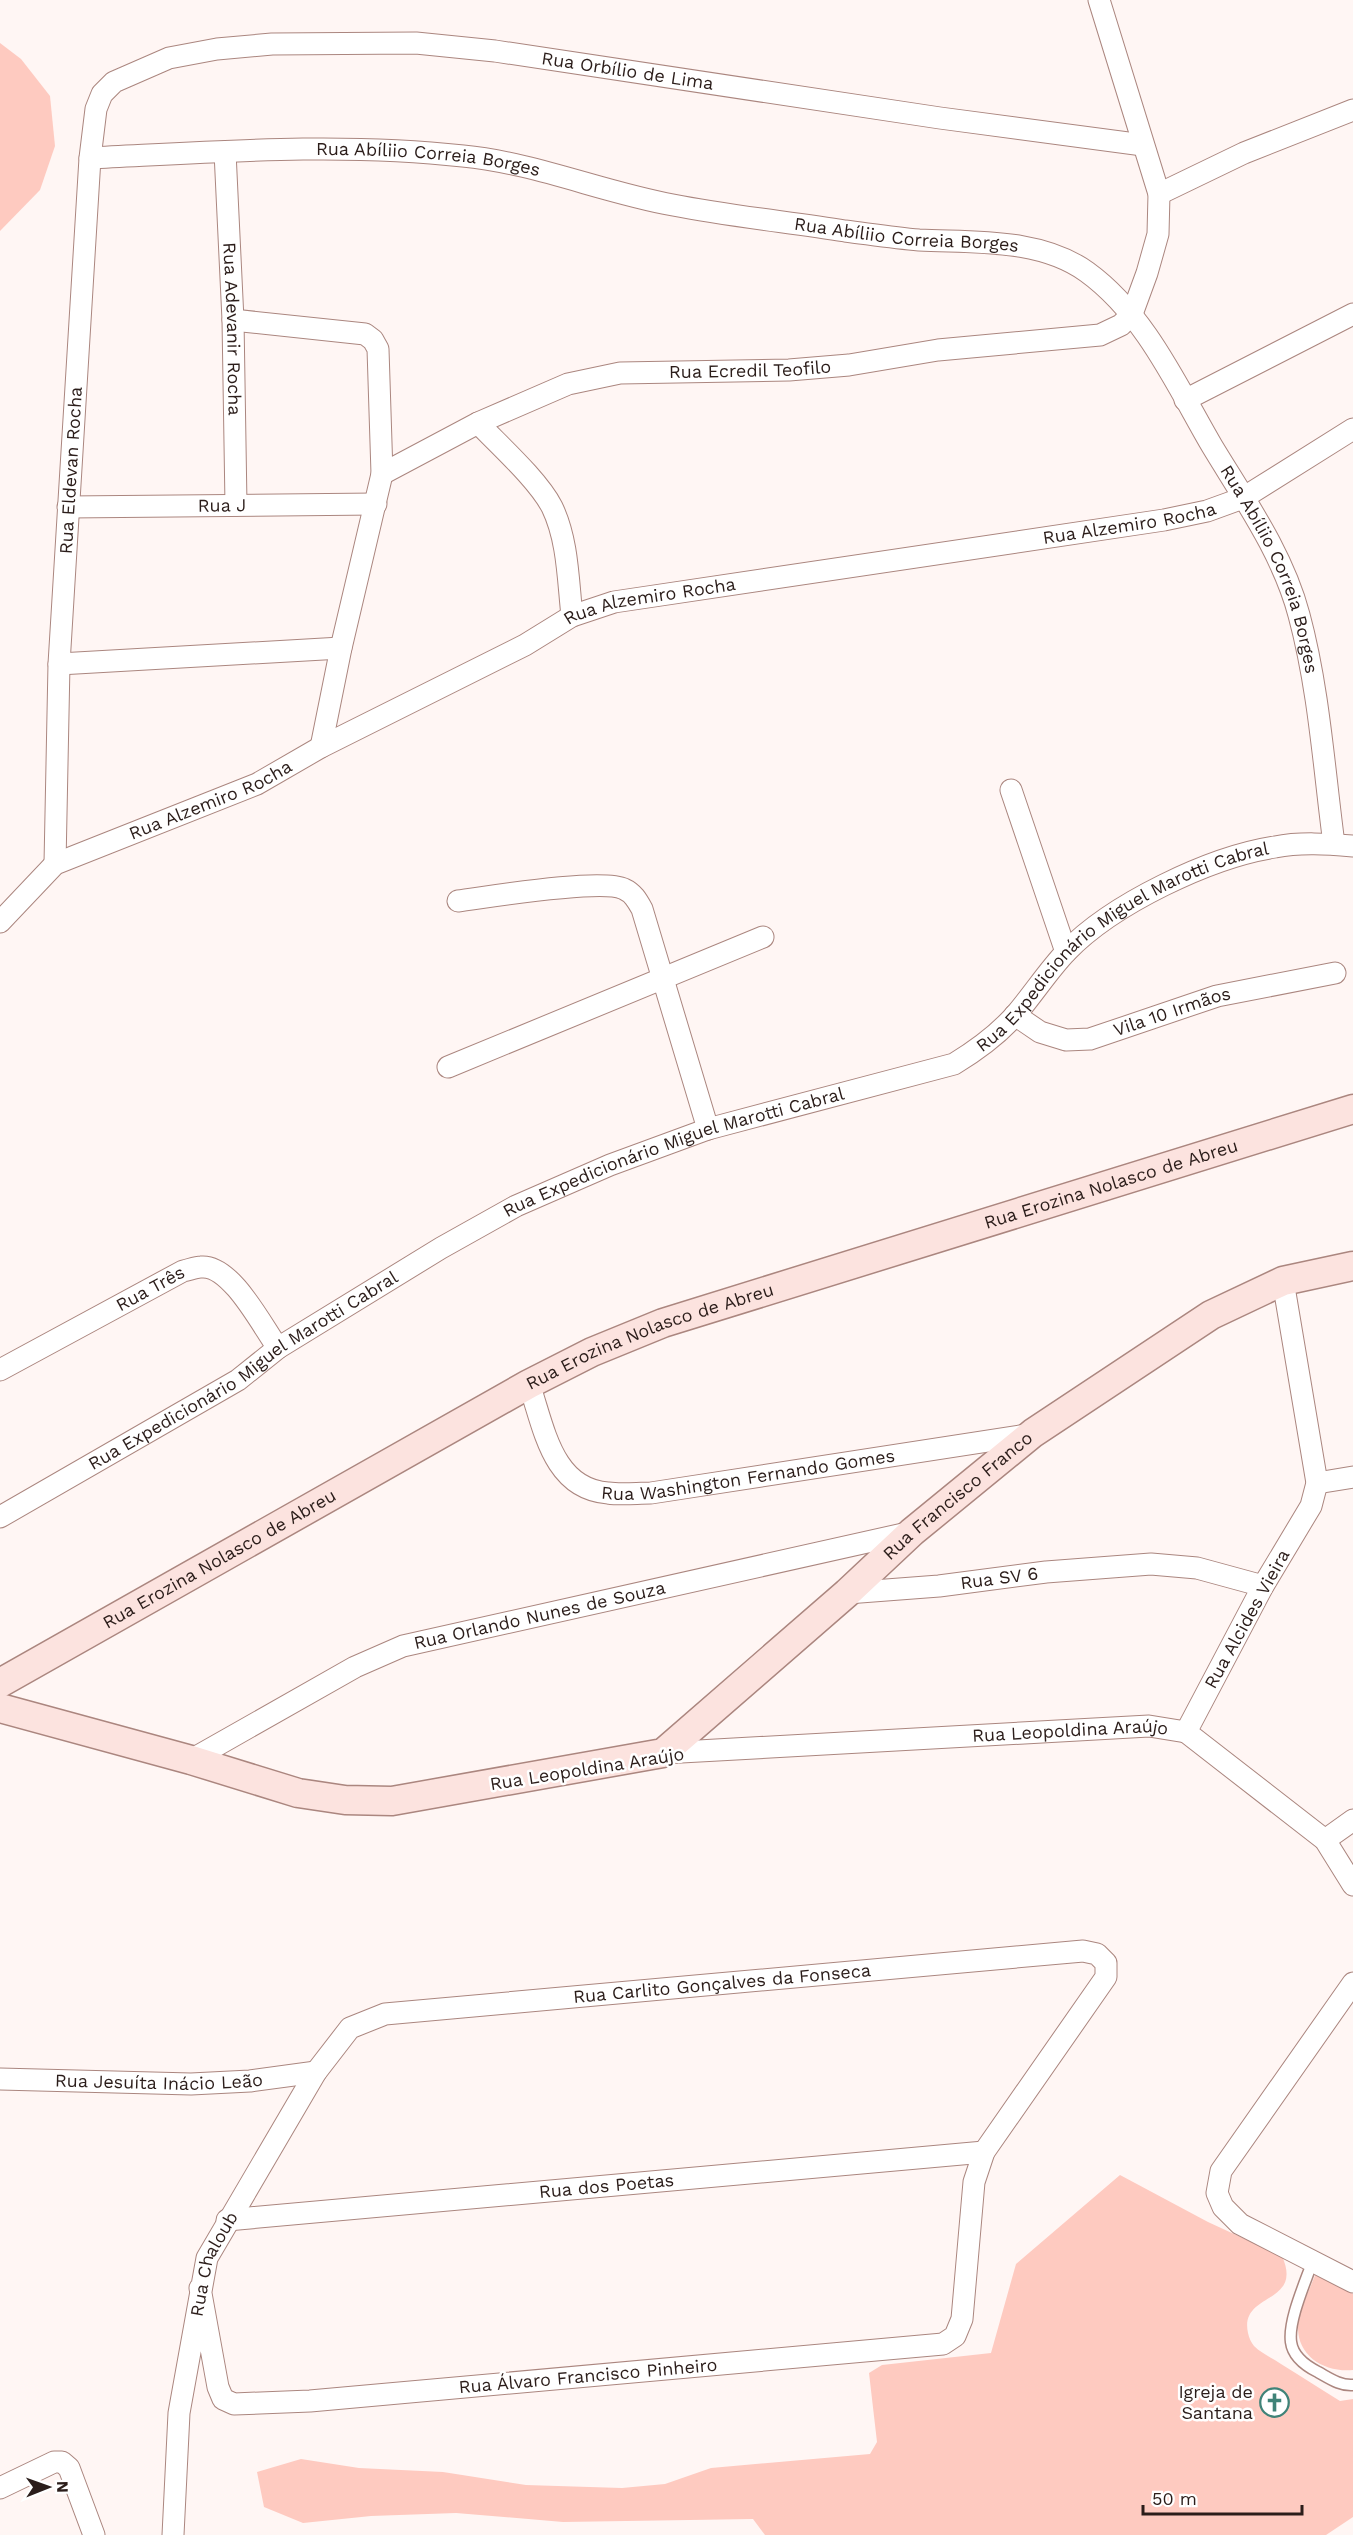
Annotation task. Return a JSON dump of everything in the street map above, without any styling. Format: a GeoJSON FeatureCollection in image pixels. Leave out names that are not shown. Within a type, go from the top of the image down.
{"type":"FeatureCollection","features":[{"type":"Feature","properties":{"kind":"street"},"geometry":{"type":"LineString","coordinates":[[1100,0],[1159,194],[1158,234],[1132,314]]}},
{"type":"Feature","properties":{"kind":"street","name":"Rua Orbílio de Lima"},"geometry":{"type":"LineString","coordinates":[[114,82],[169,58],[217,49],[272,44],[417,44],[495,51],[940,118],[1143,145]]}},
{"type":"Feature","properties":{"kind":"street","name":"Rua Eldevan Rocha"},"geometry":{"type":"LineString","coordinates":[[55,864],[59,664],[90,158],[96,109],[102,94],[114,82]]}},
{"type":"Feature","properties":{"kind":"street"},"geometry":{"type":"LineString","coordinates":[[1159,194],[1244,153],[1353,110]]}},
{"type":"Feature","properties":{"kind":"street","name":"Rua Abíliio Correia Borges"},"geometry":{"type":"LineString","coordinates":[[90,158],[299,147],[461,155],[520,164],[672,205],[911,239],[1028,246],[1056,255],[1083,269],[1106,287],[1132,314],[1243,498],[1284,571],[1299,614],[1344,845]]}},
{"type":"Feature","properties":{"kind":"street","name":"Rua Adevanir Rocha"},"geometry":{"type":"LineString","coordinates":[[225,152],[233,320],[237,505]]}},
{"type":"Feature","properties":{"kind":"street","name":"Rua Ecredil Teofilo"},"geometry":{"type":"LineString","coordinates":[[382,474],[478,423],[568,384],[620,373],[789,370],[849,365],[938,350],[1100,335],[1121,326],[1132,314]]}},
{"type":"Feature","properties":{"kind":"street"},"geometry":{"type":"LineString","coordinates":[[1185,400],[1353,314]]}},
{"type":"Feature","properties":{"kind":"street"},"geometry":{"type":"LineString","coordinates":[[233,320],[365,334],[373,340],[378,349],[382,474],[341,648],[321,747]]}},
{"type":"Feature","properties":{"kind":"street"},"geometry":{"type":"LineString","coordinates":[[478,423],[530,479],[551,506],[563,538],[572,616]]}},
{"type":"Feature","properties":{"kind":"street","name":"Rua Alzemiro Rocha"},"geometry":{"type":"LineString","coordinates":[[0,922],[55,864],[257,784],[321,747],[525,645],[572,616],[614,602],[1164,520],[1207,511],[1243,498],[1353,429]]}},
{"type":"Feature","properties":{"kind":"street","name":"Rua J"},"geometry":{"type":"LineString","coordinates":[[68,507],[376,504]]}},
{"type":"Feature","properties":{"kind":"street"},"geometry":{"type":"LineString","coordinates":[[59,664],[341,648]]}},
{"type":"Feature","properties":{"kind":"street"},"geometry":{"type":"LineString","coordinates":[[1011,790],[1066,952]]}},
{"type":"Feature","properties":{"kind":"street","name":"Rua Expedicionário Miguel Marotti Cabral"},"geometry":{"type":"LineString","coordinates":[[0,1517],[238,1380],[278,1348],[441,1248],[516,1206],[610,1166],[708,1129],[954,1064],[980,1049],[1016,1015],[1066,952],[1114,914],[1166,885],[1229,857],[1277,846],[1344,845]]}},
{"type":"Feature","properties":{"kind":"street"},"geometry":{"type":"LineString","coordinates":[[458,901],[554,888],[609,885],[623,888],[634,895],[642,909],[708,1129]]}},
{"type":"Feature","properties":{"kind":"street"},"geometry":{"type":"LineString","coordinates":[[448,1067],[763,937]]}},
{"type":"Feature","properties":{"kind":"street","name":"Vila 10 Irmãos"},"geometry":{"type":"LineString","coordinates":[[1016,1015],[1040,1032],[1066,1040],[1090,1039],[1217,996],[1335,973]]}},
{"type":"Feature","properties":{"kind":"street","name":"Rua Erozina Nolasco de Abreu"},"geometry":{"type":"LineString","coordinates":[[0,1683],[529,1384],[592,1352],[663,1323],[1353,1110]]}},
{"type":"Feature","properties":{"kind":"street","name":"Rua Três"},"geometry":{"type":"LineString","coordinates":[[0,1370],[183,1271],[203,1266],[219,1270],[233,1283],[278,1348]]}},
{"type":"Feature","properties":{"kind":"street","name":"Rua Francisco Franco"},"geometry":{"type":"LineString","coordinates":[[663,1754],[847,1593],[912,1532],[1033,1433],[1211,1315],[1282,1281],[1353,1266]]}},
{"type":"Feature","properties":{"kind":"street","name":"Rua Alcides Vieira"},"geometry":{"type":"LineString","coordinates":[[1186,1732],[1263,1586],[1311,1506],[1317,1483],[1282,1281]]}},
{"type":"Feature","properties":{"kind":"street","name":"Rua Washington Fernando Gomes"},"geometry":{"type":"LineString","coordinates":[[529,1384],[555,1460],[575,1483],[606,1493],[651,1493],[1033,1433]]}},
{"type":"Feature","properties":{"kind":"street"},"geometry":{"type":"LineString","coordinates":[[1317,1483],[1353,1477]]}},
{"type":"Feature","properties":{"kind":"street","name":"Rua Orlando Nunes de Souza"},"geometry":{"type":"LineString","coordinates":[[191,1760],[355,1666],[403,1646],[912,1532]]}},
{"type":"Feature","properties":{"kind":"street","name":"Rua SV 6"},"geometry":{"type":"LineString","coordinates":[[847,1593],[939,1586],[1046,1572],[1151,1564],[1197,1568],[1263,1586]]}},
{"type":"Feature","properties":{"kind":"street","name":"Rua Leopoldina Araújo"},"geometry":{"type":"LineString","coordinates":[[0,1708],[191,1760],[298,1793],[345,1800],[392,1801],[663,1754],[1149,1726],[1186,1732]]}},
{"type":"Feature","properties":{"kind":"street"},"geometry":{"type":"LineString","coordinates":[[1186,1732],[1325,1840],[1353,1886]]}},
{"type":"Feature","properties":{"kind":"street"},"geometry":{"type":"LineString","coordinates":[[1325,1840],[1353,1820]]}},
{"type":"Feature","properties":{"kind":"street","name":"Rua Carlito Gonçalves da Fonseca"},"geometry":{"type":"LineString","coordinates":[[350,2028],[385,2013],[1083,1951],[1097,1954],[1106,1963],[1106,1977],[984,2152]]}},
{"type":"Feature","properties":{"kind":"street"},"geometry":{"type":"LineString","coordinates":[[1353,1983],[1221,2171],[1217,2193],[1223,2207],[1240,2224],[1353,2282]]}},
{"type":"Feature","properties":{"kind":"street","name":"Rua Chaloub"},"geometry":{"type":"LineString","coordinates":[[173,2535],[179,2413],[207,2258],[316,2072],[350,2028]]}},
{"type":"Feature","properties":{"kind":"street","name":"Rua Jesuíta Inácio Leão"},"geometry":{"type":"LineString","coordinates":[[0,2079],[191,2084],[250,2081],[316,2072]]}},
{"type":"Feature","properties":{"kind":"street","name":"Rua dos Poetas"},"geometry":{"type":"LineString","coordinates":[[228,2220],[984,2152]]}},
{"type":"Feature","properties":{"kind":"street","name":"Rua Álvaro Francisco Pinheiro"},"geometry":{"type":"LineString","coordinates":[[200,2288],[218,2387],[223,2399],[234,2404],[310,2401],[943,2344],[955,2336],[962,2319],[974,2182],[984,2152]]}},
{"type":"Feature","properties":{"kind":"street"},"geometry":{"type":"LineString","coordinates":[[0,2488],[54,2462],[62,2462],[69,2468],[94,2535]]}},
{"type":"Feature","properties":{"kind":"lane"},"geometry":{"type":"LineString","coordinates":[[1313,2260],[1294,2320],[1291,2342],[1305,2366],[1337,2383],[1353,2385]]}},
{"type":"Feature","properties":{"kind":"shaded area"},"geometry":{"type":"Polygon","coordinates":[[[0,43],[21,59],[50,96],[55,146],[40,190],[0,231],[0,43]]]}},
{"type":"Feature","properties":{"kind":"shaded area"},"geometry":{"type":"Polygon","coordinates":[[[1120,2175],[1208,2222],[1282,2256],[1286,2272],[1285,2283],[1279,2291],[1253,2311],[1248,2320],[1250,2340],[1260,2351],[1340,2401],[1353,2399],[1353,2517],[1326,2535],[765,2535],[753,2519],[563,2522],[456,2513],[371,2516],[303,2523],[264,2507],[257,2472],[301,2459],[359,2468],[443,2472],[526,2485],[622,2488],[665,2484],[711,2468],[870,2454],[877,2442],[869,2373],[882,2365],[991,2353],[1016,2264],[1120,2175]]]}},
{"type":"Feature","properties":{"kind":"shaded area"},"geometry":{"type":"Polygon","coordinates":[[[1316,2273],[1353,2294],[1353,2370],[1330,2368],[1320,2364],[1305,2351],[1300,2341],[1299,2318],[1316,2273]]]}},
{"type":"Feature","properties":{"kind":"place","name":"Igreja de Santana"},"geometry":{"type":"Point","coordinates":[1274,2402]}}]}
